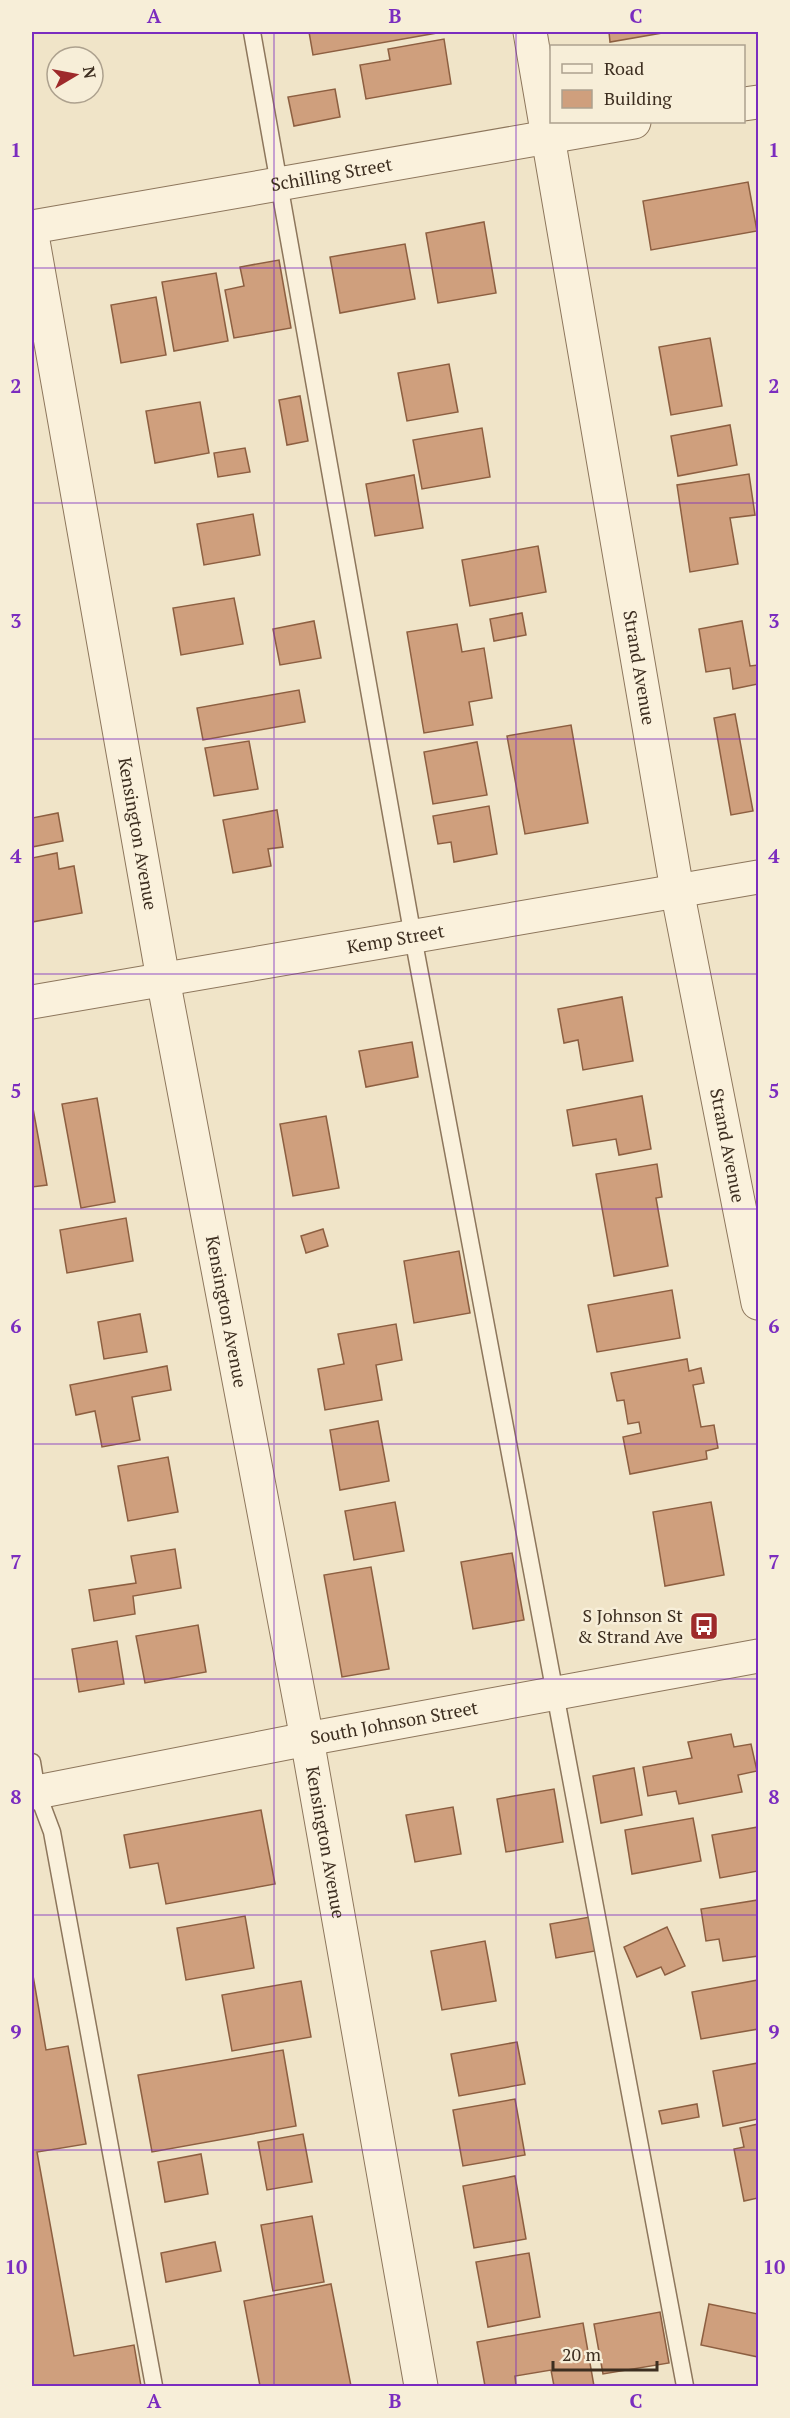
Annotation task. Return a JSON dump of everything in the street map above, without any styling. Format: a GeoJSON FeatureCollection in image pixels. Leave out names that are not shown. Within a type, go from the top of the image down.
{"type":"FeatureCollection","features":[{"type":"Feature","properties":{"kind":"street","name":"Strand Avenue"},"geometry":{"type":"LineString","coordinates":[[531,32],[677,890],[759,1303]]}},
{"type":"Feature","properties":{"kind":"street","name":"Schilling Street"},"geometry":{"type":"LineString","coordinates":[[32,227],[548,135],[627,123]]}},
{"type":"Feature","properties":{"kind":"street","name":"Kensington Avenue"},"geometry":{"type":"LineString","coordinates":[[32,235],[163,979],[307,1739],[422,2386]]}},
{"type":"Feature","properties":{"kind":"street","name":"Kemp Street"},"geometry":{"type":"LineString","coordinates":[[32,1002],[759,877]]}},
{"type":"Feature","properties":{"kind":"street","name":"South Johnson Street"},"geometry":{"type":"LineString","coordinates":[[33,1782],[307,1739],[759,1656]]}},
{"type":"Feature","properties":{"kind":"lane"},"geometry":{"type":"LineString","coordinates":[[252,32],[413,937],[685,2386]]}},
{"type":"Feature","properties":{"kind":"lane"},"geometry":{"type":"LineString","coordinates":[[33,1782],[52,1832],[154,2386]]}},
{"type":"Feature","properties":{"kind":"building"},"geometry":{"type":"Polygon","coordinates":[[[309,32],[436,32],[437,33],[313,55],[309,32]]]}},
{"type":"Feature","properties":{"kind":"building"},"geometry":{"type":"Polygon","coordinates":[[[609,32],[668,32],[610,42],[609,32]]]}},
{"type":"Feature","properties":{"kind":"building"},"geometry":{"type":"Polygon","coordinates":[[[444,39],[451,84],[366,99],[360,65],[390,60],[388,49],[444,39]]]}},
{"type":"Feature","properties":{"kind":"building"},"geometry":{"type":"Polygon","coordinates":[[[335,89],[340,117],[294,126],[288,97],[335,89]]]}},
{"type":"Feature","properties":{"kind":"building"},"geometry":{"type":"Polygon","coordinates":[[[748,182],[757,231],[651,250],[643,201],[748,182]]]}},
{"type":"Feature","properties":{"kind":"building"},"geometry":{"type":"Polygon","coordinates":[[[484,222],[496,293],[438,303],[426,233],[484,222]]]}},
{"type":"Feature","properties":{"kind":"building"},"geometry":{"type":"Polygon","coordinates":[[[405,244],[415,299],[340,313],[330,257],[405,244]]]}},
{"type":"Feature","properties":{"kind":"building"},"geometry":{"type":"Polygon","coordinates":[[[279,260],[291,328],[234,338],[225,290],[244,286],[240,267],[279,260]]]}},
{"type":"Feature","properties":{"kind":"building"},"geometry":{"type":"Polygon","coordinates":[[[216,273],[228,341],[174,351],[162,282],[216,273]]]}},
{"type":"Feature","properties":{"kind":"building"},"geometry":{"type":"Polygon","coordinates":[[[156,297],[166,355],[121,363],[111,305],[156,297]]]}},
{"type":"Feature","properties":{"kind":"building"},"geometry":{"type":"Polygon","coordinates":[[[710,338],[722,406],[671,415],[659,347],[710,338]]]}},
{"type":"Feature","properties":{"kind":"building"},"geometry":{"type":"Polygon","coordinates":[[[449,364],[458,412],[407,421],[398,373],[449,364]]]}},
{"type":"Feature","properties":{"kind":"building"},"geometry":{"type":"Polygon","coordinates":[[[300,396],[308,441],[287,445],[279,400],[300,396]]]}},
{"type":"Feature","properties":{"kind":"building"},"geometry":{"type":"Polygon","coordinates":[[[200,402],[209,453],[155,463],[146,411],[200,402]]]}},
{"type":"Feature","properties":{"kind":"building"},"geometry":{"type":"Polygon","coordinates":[[[730,425],[737,465],[678,476],[671,436],[730,425]]]}},
{"type":"Feature","properties":{"kind":"building"},"geometry":{"type":"Polygon","coordinates":[[[482,428],[490,477],[422,489],[413,440],[482,428]]]}},
{"type":"Feature","properties":{"kind":"building"},"geometry":{"type":"Polygon","coordinates":[[[245,448],[250,472],[218,477],[214,453],[245,448]]]}},
{"type":"Feature","properties":{"kind":"building"},"geometry":{"type":"Polygon","coordinates":[[[749,474],[755,515],[730,518],[738,564],[690,572],[677,485],[749,474]]]}},
{"type":"Feature","properties":{"kind":"building"},"geometry":{"type":"Polygon","coordinates":[[[414,475],[423,528],[375,536],[366,484],[414,475]]]}},
{"type":"Feature","properties":{"kind":"building"},"geometry":{"type":"Polygon","coordinates":[[[253,514],[260,555],[204,565],[197,524],[253,514]]]}},
{"type":"Feature","properties":{"kind":"building"},"geometry":{"type":"Polygon","coordinates":[[[538,546],[546,592],[470,606],[462,560],[538,546]]]}},
{"type":"Feature","properties":{"kind":"building"},"geometry":{"type":"Polygon","coordinates":[[[234,598],[243,644],[181,655],[173,608],[234,598]]]}},
{"type":"Feature","properties":{"kind":"building"},"geometry":{"type":"Polygon","coordinates":[[[522,613],[526,635],[494,641],[490,619],[522,613]]]}},
{"type":"Feature","properties":{"kind":"building"},"geometry":{"type":"Polygon","coordinates":[[[314,621],[321,658],[280,665],[273,629],[314,621]]]}},
{"type":"Feature","properties":{"kind":"building"},"geometry":{"type":"Polygon","coordinates":[[[742,621],[750,666],[758,665],[758,684],[733,689],[730,668],[706,672],[699,629],[742,621]]]}},
{"type":"Feature","properties":{"kind":"building"},"geometry":{"type":"Polygon","coordinates":[[[457,624],[462,652],[484,648],[492,698],[469,702],[473,725],[424,733],[407,632],[457,624]]]}},
{"type":"Feature","properties":{"kind":"building"},"geometry":{"type":"Polygon","coordinates":[[[299,690],[305,722],[203,740],[197,708],[299,690]]]}},
{"type":"Feature","properties":{"kind":"building"},"geometry":{"type":"Polygon","coordinates":[[[735,714],[753,811],[731,815],[714,718],[735,714]]]}},
{"type":"Feature","properties":{"kind":"building"},"geometry":{"type":"Polygon","coordinates":[[[571,725],[588,823],[525,834],[507,736],[571,725]]]}},
{"type":"Feature","properties":{"kind":"building"},"geometry":{"type":"Polygon","coordinates":[[[249,741],[258,789],[214,796],[205,748],[249,741]]]}},
{"type":"Feature","properties":{"kind":"building"},"geometry":{"type":"Polygon","coordinates":[[[477,742],[487,795],[433,804],[424,752],[477,742]]]}},
{"type":"Feature","properties":{"kind":"building"},"geometry":{"type":"Polygon","coordinates":[[[489,806],[497,854],[454,862],[451,842],[438,844],[433,816],[489,806]]]}},
{"type":"Feature","properties":{"kind":"building"},"geometry":{"type":"Polygon","coordinates":[[[277,810],[283,847],[268,849],[271,866],[233,873],[223,820],[277,810]]]}},
{"type":"Feature","properties":{"kind":"building"},"geometry":{"type":"Polygon","coordinates":[[[58,813],[63,841],[32,847],[32,818],[58,813]]]}},
{"type":"Feature","properties":{"kind":"building"},"geometry":{"type":"Polygon","coordinates":[[[57,853],[59,869],[74,866],[82,913],[32,922],[32,858],[57,853]]]}},
{"type":"Feature","properties":{"kind":"building"},"geometry":{"type":"Polygon","coordinates":[[[622,997],[633,1061],[583,1070],[578,1040],[564,1043],[558,1009],[622,997]]]}},
{"type":"Feature","properties":{"kind":"building"},"geometry":{"type":"Polygon","coordinates":[[[412,1042],[418,1077],[366,1087],[359,1051],[412,1042]]]}},
{"type":"Feature","properties":{"kind":"building"},"geometry":{"type":"Polygon","coordinates":[[[642,1096],[651,1149],[619,1155],[616,1139],[573,1146],[567,1110],[642,1096]]]}},
{"type":"Feature","properties":{"kind":"building"},"geometry":{"type":"Polygon","coordinates":[[[97,1098],[115,1202],[81,1208],[62,1104],[97,1098]]]}},
{"type":"Feature","properties":{"kind":"building"},"geometry":{"type":"Polygon","coordinates":[[[32,1103],[47,1185],[32,1187],[32,1103]]]}},
{"type":"Feature","properties":{"kind":"building"},"geometry":{"type":"Polygon","coordinates":[[[326,1116],[339,1188],[293,1196],[280,1124],[326,1116]]]}},
{"type":"Feature","properties":{"kind":"building"},"geometry":{"type":"Polygon","coordinates":[[[657,1164],[662,1197],[656,1198],[668,1266],[614,1276],[596,1174],[657,1164]]]}},
{"type":"Feature","properties":{"kind":"building"},"geometry":{"type":"Polygon","coordinates":[[[126,1218],[133,1261],[67,1273],[60,1230],[126,1218]]]}},
{"type":"Feature","properties":{"kind":"building"},"geometry":{"type":"Polygon","coordinates":[[[323,1229],[328,1246],[306,1253],[301,1236],[323,1229]]]}},
{"type":"Feature","properties":{"kind":"building"},"geometry":{"type":"Polygon","coordinates":[[[459,1251],[470,1313],[414,1323],[404,1261],[459,1251]]]}},
{"type":"Feature","properties":{"kind":"building"},"geometry":{"type":"Polygon","coordinates":[[[672,1290],[680,1338],[597,1352],[588,1305],[672,1290]]]}},
{"type":"Feature","properties":{"kind":"building"},"geometry":{"type":"Polygon","coordinates":[[[140,1314],[147,1352],[104,1359],[98,1322],[140,1314]]]}},
{"type":"Feature","properties":{"kind":"building"},"geometry":{"type":"Polygon","coordinates":[[[396,1324],[402,1360],[376,1365],[382,1400],[325,1410],[318,1369],[344,1364],[338,1334],[396,1324]]]}},
{"type":"Feature","properties":{"kind":"building"},"geometry":{"type":"Polygon","coordinates":[[[687,1359],[689,1371],[701,1368],[704,1383],[693,1385],[701,1427],[714,1425],[718,1448],[706,1451],[707,1459],[630,1474],[623,1437],[641,1433],[639,1422],[628,1424],[624,1400],[617,1401],[611,1373],[687,1359]]]}},
{"type":"Feature","properties":{"kind":"building"},"geometry":{"type":"Polygon","coordinates":[[[167,1366],[171,1390],[132,1397],[140,1440],[102,1447],[95,1411],[76,1415],[70,1385],[167,1366]]]}},
{"type":"Feature","properties":{"kind":"building"},"geometry":{"type":"Polygon","coordinates":[[[378,1421],[389,1481],[340,1490],[330,1430],[378,1421]]]}},
{"type":"Feature","properties":{"kind":"building"},"geometry":{"type":"Polygon","coordinates":[[[168,1457],[178,1512],[128,1521],[118,1466],[168,1457]]]}},
{"type":"Feature","properties":{"kind":"building"},"geometry":{"type":"Polygon","coordinates":[[[395,1502],[404,1551],[354,1560],[345,1511],[395,1502]]]}},
{"type":"Feature","properties":{"kind":"building"},"geometry":{"type":"Polygon","coordinates":[[[711,1502],[724,1575],[665,1586],[653,1512],[711,1502]]]}},
{"type":"Feature","properties":{"kind":"building"},"geometry":{"type":"Polygon","coordinates":[[[175,1549],[181,1588],[133,1596],[135,1614],[94,1621],[89,1590],[136,1583],[131,1556],[175,1549]]]}},
{"type":"Feature","properties":{"kind":"building"},"geometry":{"type":"Polygon","coordinates":[[[512,1553],[524,1620],[473,1629],[461,1562],[512,1553]]]}},
{"type":"Feature","properties":{"kind":"building"},"geometry":{"type":"Polygon","coordinates":[[[371,1567],[389,1669],[342,1677],[324,1575],[371,1567]]]}},
{"type":"Feature","properties":{"kind":"building"},"geometry":{"type":"Polygon","coordinates":[[[198,1625],[206,1672],[145,1683],[136,1636],[198,1625]]]}},
{"type":"Feature","properties":{"kind":"building"},"geometry":{"type":"Polygon","coordinates":[[[117,1641],[124,1684],[79,1692],[72,1649],[117,1641]]]}},
{"type":"Feature","properties":{"kind":"building"},"geometry":{"type":"Polygon","coordinates":[[[731,1734],[734,1747],[751,1744],[757,1771],[738,1775],[742,1792],[679,1804],[676,1791],[648,1796],[643,1767],[692,1758],[688,1742],[731,1734]]]}},
{"type":"Feature","properties":{"kind":"building"},"geometry":{"type":"Polygon","coordinates":[[[634,1768],[642,1815],[601,1823],[593,1776],[634,1768]]]}},
{"type":"Feature","properties":{"kind":"building"},"geometry":{"type":"Polygon","coordinates":[[[554,1789],[563,1842],[506,1852],[497,1799],[554,1789]]]}},
{"type":"Feature","properties":{"kind":"building"},"geometry":{"type":"Polygon","coordinates":[[[453,1807],[461,1854],[415,1862],[406,1815],[453,1807]]]}},
{"type":"Feature","properties":{"kind":"building"},"geometry":{"type":"Polygon","coordinates":[[[261,1810],[275,1884],[166,1904],[158,1863],[130,1868],[124,1835],[261,1810]]]}},
{"type":"Feature","properties":{"kind":"building"},"geometry":{"type":"Polygon","coordinates":[[[693,1818],[701,1861],[632,1874],[625,1830],[693,1818]]]}},
{"type":"Feature","properties":{"kind":"building"},"geometry":{"type":"Polygon","coordinates":[[[758,1827],[758,1871],[720,1878],[712,1835],[758,1827]]]}},
{"type":"Feature","properties":{"kind":"building"},"geometry":{"type":"Polygon","coordinates":[[[758,1900],[758,1956],[723,1961],[719,1939],[706,1941],[701,1909],[758,1900]]]}},
{"type":"Feature","properties":{"kind":"building"},"geometry":{"type":"Polygon","coordinates":[[[245,1916],[254,1968],[186,1980],[177,1928],[245,1916]]]}},
{"type":"Feature","properties":{"kind":"building"},"geometry":{"type":"Polygon","coordinates":[[[590,1917],[595,1951],[556,1958],[550,1924],[590,1917]]]}},
{"type":"Feature","properties":{"kind":"building"},"geometry":{"type":"Polygon","coordinates":[[[667,1927],[685,1966],[665,1975],[661,1967],[637,1977],[624,1947],[667,1927]]]}},
{"type":"Feature","properties":{"kind":"building"},"geometry":{"type":"Polygon","coordinates":[[[485,1941],[496,2001],[442,2010],[431,1951],[485,1941]]]}},
{"type":"Feature","properties":{"kind":"building"},"geometry":{"type":"Polygon","coordinates":[[[32,1970],[46,2050],[68,2046],[86,2144],[37,2152],[74,2356],[134,2345],[141,2386],[32,2386],[32,1970]]]}},
{"type":"Feature","properties":{"kind":"building"},"geometry":{"type":"Polygon","coordinates":[[[758,1980],[758,2029],[701,2039],[692,1992],[758,1980]]]}},
{"type":"Feature","properties":{"kind":"building"},"geometry":{"type":"Polygon","coordinates":[[[301,1981],[311,2037],[232,2051],[222,1995],[301,1981]]]}},
{"type":"Feature","properties":{"kind":"building"},"geometry":{"type":"Polygon","coordinates":[[[517,2042],[525,2084],[459,2096],[451,2054],[517,2042]]]}},
{"type":"Feature","properties":{"kind":"building"},"geometry":{"type":"Polygon","coordinates":[[[283,2050],[296,2126],[152,2152],[138,2075],[283,2050]]]}},
{"type":"Feature","properties":{"kind":"building"},"geometry":{"type":"Polygon","coordinates":[[[758,2063],[758,2119],[723,2126],[713,2071],[758,2063]]]}},
{"type":"Feature","properties":{"kind":"building"},"geometry":{"type":"Polygon","coordinates":[[[515,2099],[525,2155],[463,2166],[453,2110],[515,2099]]]}},
{"type":"Feature","properties":{"kind":"building"},"geometry":{"type":"Polygon","coordinates":[[[697,2104],[699,2117],[662,2124],[659,2111],[697,2104]]]}},
{"type":"Feature","properties":{"kind":"building"},"geometry":{"type":"Polygon","coordinates":[[[758,2124],[758,2198],[744,2201],[734,2149],[744,2147],[740,2128],[758,2124]]]}},
{"type":"Feature","properties":{"kind":"building"},"geometry":{"type":"Polygon","coordinates":[[[303,2134],[312,2182],[267,2190],[258,2142],[303,2134]]]}},
{"type":"Feature","properties":{"kind":"building"},"geometry":{"type":"Polygon","coordinates":[[[201,2154],[208,2194],[165,2202],[158,2162],[201,2154]]]}},
{"type":"Feature","properties":{"kind":"building"},"geometry":{"type":"Polygon","coordinates":[[[515,2176],[526,2239],[474,2248],[463,2186],[515,2176]]]}},
{"type":"Feature","properties":{"kind":"building"},"geometry":{"type":"Polygon","coordinates":[[[312,2216],[324,2282],[273,2291],[261,2225],[312,2216]]]}},
{"type":"Feature","properties":{"kind":"building"},"geometry":{"type":"Polygon","coordinates":[[[215,2242],[221,2271],[166,2282],[161,2253],[215,2242]]]}},
{"type":"Feature","properties":{"kind":"building"},"geometry":{"type":"Polygon","coordinates":[[[529,2253],[540,2317],[488,2327],[476,2262],[529,2253]]]}},
{"type":"Feature","properties":{"kind":"building"},"geometry":{"type":"Polygon","coordinates":[[[331,2284],[351,2386],[260,2386],[244,2301],[331,2284]]]}},
{"type":"Feature","properties":{"kind":"building"},"geometry":{"type":"Polygon","coordinates":[[[709,2304],[758,2314],[758,2357],[701,2345],[709,2304]]]}},
{"type":"Feature","properties":{"kind":"building"},"geometry":{"type":"Polygon","coordinates":[[[660,2312],[669,2363],[603,2374],[594,2324],[660,2312]]]}},
{"type":"Feature","properties":{"kind":"building"},"geometry":{"type":"Polygon","coordinates":[[[583,2323],[594,2386],[554,2386],[551,2370],[515,2376],[516,2386],[485,2386],[477,2342],[583,2323]]]}},
{"type":"Feature","properties":{"kind":"place","name":"S Johnson St & Strand Ave"},"geometry":{"type":"Point","coordinates":[704,1626]}}]}
